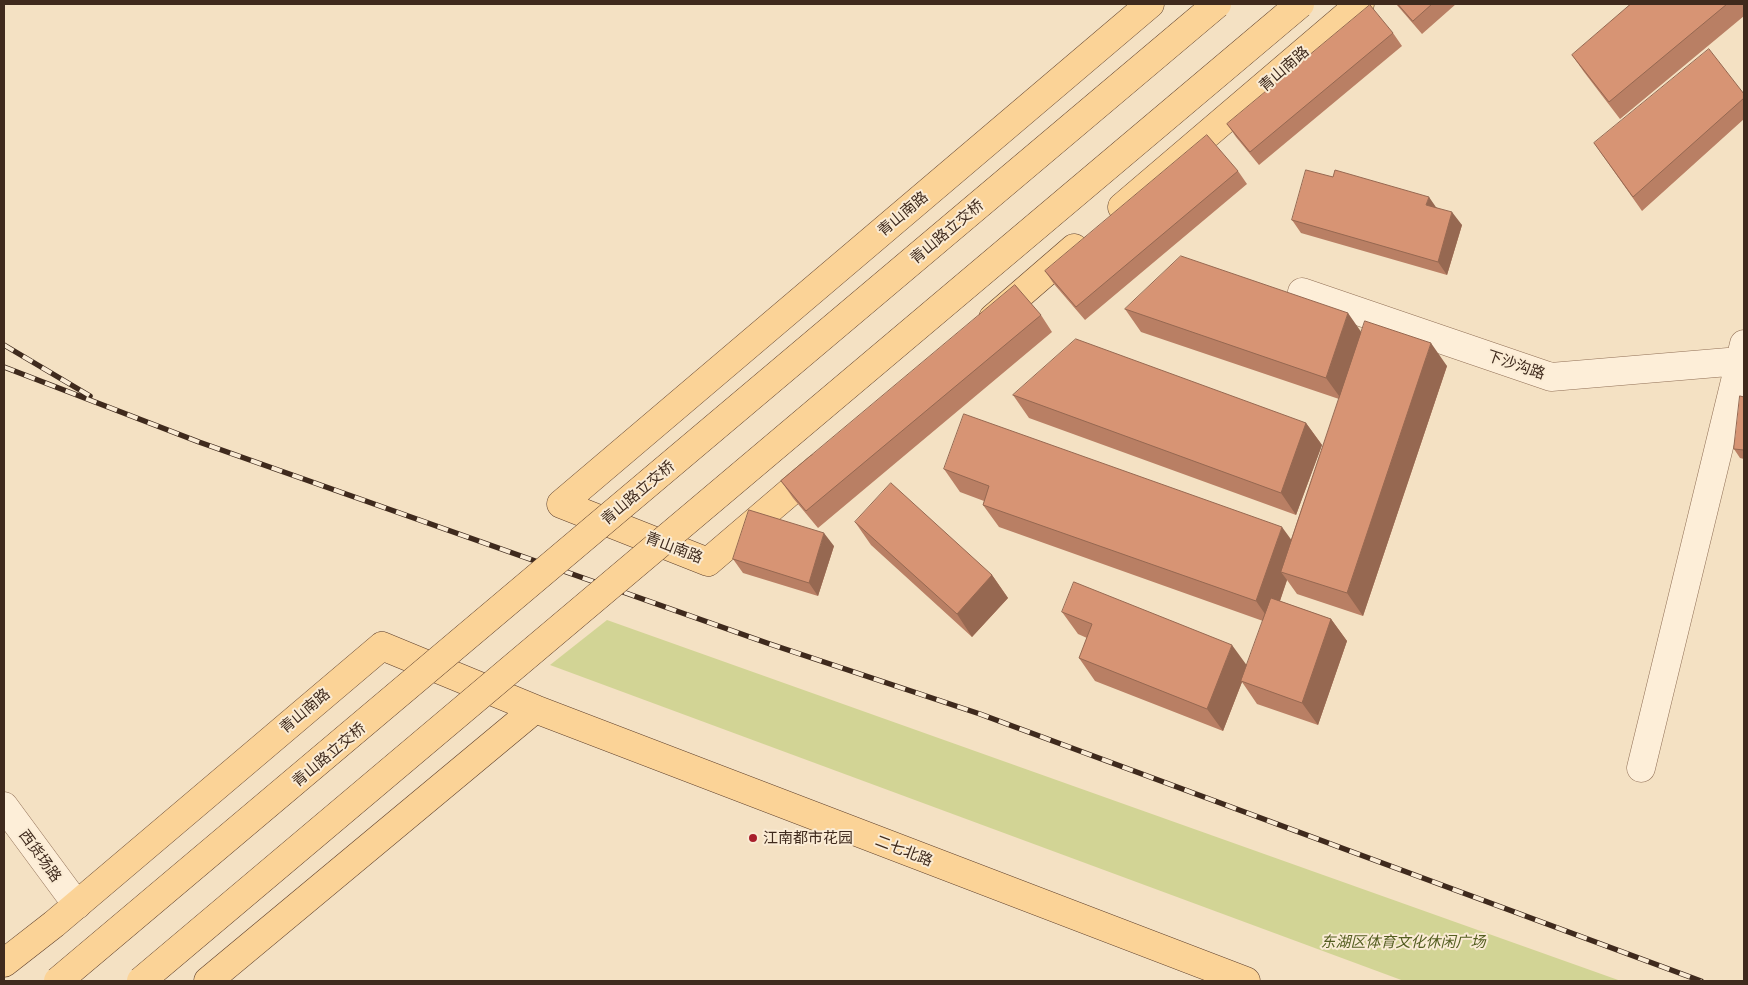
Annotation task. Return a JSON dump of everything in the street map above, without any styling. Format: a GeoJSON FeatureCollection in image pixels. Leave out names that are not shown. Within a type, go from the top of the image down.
{"type":"FeatureCollection","features":[{"type":"Feature","properties":{"kind":"main road","name":"青山南路"},"geometry":{"type":"LineString","coordinates":[[837,452],[708,562],[561,504],[1150,4]]}},
{"type":"Feature","properties":{"kind":"main road","name":"青山路立交桥"},"geometry":{"type":"LineString","coordinates":[[58,981],[1217,4]]}},
{"type":"Feature","properties":{"kind":"main road"},"geometry":{"type":"LineString","coordinates":[[141,981],[1300,4]]}},
{"type":"Feature","properties":{"kind":"main road","name":"青山南路"},"geometry":{"type":"LineString","coordinates":[[973,335],[1360,4]]}},
{"type":"Feature","properties":{"kind":"main road","name":"青山南路"},"geometry":{"type":"LineString","coordinates":[[4,963],[77,905],[382,646],[536,708]]}},
{"type":"Feature","properties":{"kind":"main road"},"geometry":{"type":"LineString","coordinates":[[208,981],[536,708]]}},
{"type":"Feature","properties":{"kind":"main road","name":"二七北路"},"geometry":{"type":"LineString","coordinates":[[536,708],[1246,981]]}},
{"type":"Feature","properties":{"kind":"lane","name":"下沙沟路"},"geometry":{"type":"LineString","coordinates":[[1302,292],[1551,377],[1742,352],[1641,768]]}},
{"type":"Feature","properties":{"kind":"lane","name":"西货场路"},"geometry":{"type":"LineString","coordinates":[[4,806],[77,905]]}},
{"type":"Feature","properties":{"kind":"green space","name":"东湖区体育文化休闲广场"},"geometry":{"type":"Polygon","coordinates":[[[607,620],[1621,981],[1404,981],[550,665],[607,620]]]}},
{"type":"Feature","properties":{"kind":"building"},"geometry":{"type":"Polygon","coordinates":[[[1398,4],[1432,4],[1413,21],[1398,4]]]}},
{"type":"Feature","properties":{"kind":"building"},"geometry":{"type":"Polygon","coordinates":[[[1631,4],[1727,4],[1609,102],[1572,55],[1631,4]]]}},
{"type":"Feature","properties":{"kind":"building"},"geometry":{"type":"Polygon","coordinates":[[[1370,5],[1393,33],[1250,152],[1227,124],[1370,5]]]}},
{"type":"Feature","properties":{"kind":"building"},"geometry":{"type":"Polygon","coordinates":[[[1709,49],[1744,94],[1744,98],[1633,197],[1594,143],[1709,49]]]}},
{"type":"Feature","properties":{"kind":"building"},"geometry":{"type":"Polygon","coordinates":[[[1207,135],[1238,171],[1076,307],[1045,271],[1207,135]]]}},
{"type":"Feature","properties":{"kind":"building"},"geometry":{"type":"Polygon","coordinates":[[[1306,170],[1333,177],[1335,170],[1429,197],[1426,205],[1452,212],[1438,262],[1292,220],[1306,170]]]}},
{"type":"Feature","properties":{"kind":"building"},"geometry":{"type":"Polygon","coordinates":[[[1181,256],[1348,313],[1326,378],[1125,309],[1181,256]]]}},
{"type":"Feature","properties":{"kind":"building"},"geometry":{"type":"Polygon","coordinates":[[[1015,285],[1041,315],[806,511],[781,481],[1015,285]]]}},
{"type":"Feature","properties":{"kind":"building"},"geometry":{"type":"Polygon","coordinates":[[[1365,321],[1431,343],[1347,593],[1281,572],[1365,321]]]}},
{"type":"Feature","properties":{"kind":"building"},"geometry":{"type":"Polygon","coordinates":[[[1076,339],[1306,423],[1281,493],[1013,395],[1076,339]]]}},
{"type":"Feature","properties":{"kind":"building"},"geometry":{"type":"Polygon","coordinates":[[[1740,396],[1744,397],[1744,450],[1734,449],[1740,396]]]}},
{"type":"Feature","properties":{"kind":"building"},"geometry":{"type":"Polygon","coordinates":[[[964,414],[1282,527],[1256,601],[983,505],[989,486],[944,469],[964,414]]]}},
{"type":"Feature","properties":{"kind":"building"},"geometry":{"type":"Polygon","coordinates":[[[891,483],[992,575],[957,614],[855,522],[891,483]]]}},
{"type":"Feature","properties":{"kind":"building"},"geometry":{"type":"Polygon","coordinates":[[[749,510],[824,533],[809,583],[733,559],[749,510]]]}},
{"type":"Feature","properties":{"kind":"building"},"geometry":{"type":"Polygon","coordinates":[[[1074,582],[1232,645],[1207,709],[1079,658],[1092,624],[1062,612],[1074,582]]]}},
{"type":"Feature","properties":{"kind":"building"},"geometry":{"type":"Polygon","coordinates":[[[1271,598],[1331,619],[1302,703],[1241,681],[1271,598]]]}},
{"type":"Feature","properties":{"kind":"railway"},"geometry":{"type":"LineString","coordinates":[[4,345],[90,396]]}},
{"type":"Feature","properties":{"kind":"railway"},"geometry":{"type":"LineString","coordinates":[[4,367],[199,442],[767,643],[980,714],[1701,981]]}},
{"type":"Feature","properties":{"kind":"place","name":"江南都市花园"},"geometry":{"type":"Point","coordinates":[753,838]}}]}
